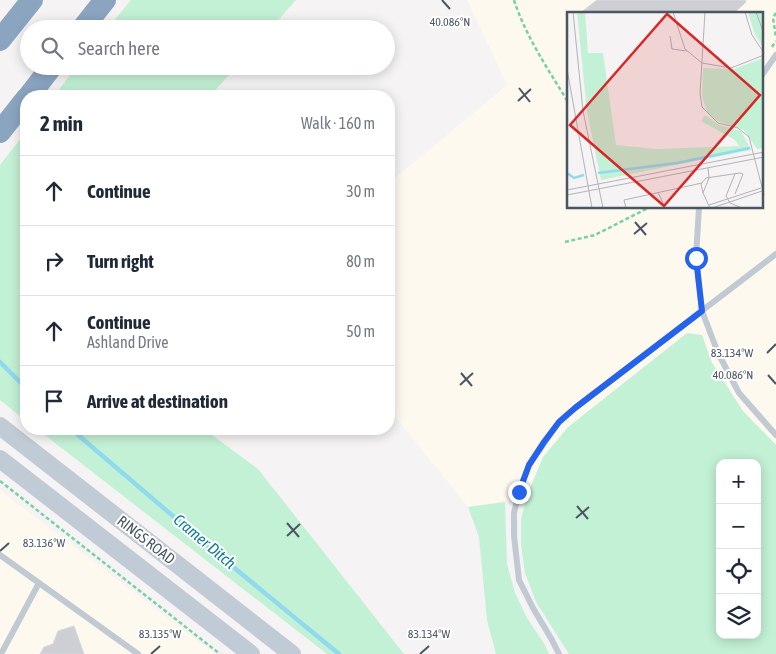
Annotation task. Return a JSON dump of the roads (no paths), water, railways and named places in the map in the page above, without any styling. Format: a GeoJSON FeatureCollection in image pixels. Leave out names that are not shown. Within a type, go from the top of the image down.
{"type":"FeatureCollection","features":[{"type":"Feature","properties":{"kind":"highway"},"geometry":{"type":"LineString","coordinates":[[0,40],[32,0]]}},
{"type":"Feature","properties":{"kind":"highway"},"geometry":{"type":"LineString","coordinates":[[89,20],[105,0]]}},
{"type":"Feature","properties":{"kind":"highway"},"geometry":{"type":"LineString","coordinates":[[33,90],[45,75]]}},
{"type":"Feature","properties":{"kind":"highway"},"geometry":{"type":"LineString","coordinates":[[0,132],[20,107]]}},
{"type":"Feature","properties":{"kind":"main road","name":"RINGS ROAD"},"geometry":{"type":"LineString","coordinates":[[0,426],[292,654]]}},
{"type":"Feature","properties":{"kind":"main road","name":"RINGS ROAD"},"geometry":{"type":"LineString","coordinates":[[0,459],[251,654]]}},
{"type":"Feature","properties":{"kind":"lane"},"geometry":{"type":"LineString","coordinates":[[764,72],[776,55]]}},
{"type":"Feature","properties":{"kind":"lane"},"geometry":{"type":"LineString","coordinates":[[697,209],[696,258],[702,311],[718,353],[739,393],[776,435]]}},
{"type":"Feature","properties":{"kind":"lane"},"geometry":{"type":"LineString","coordinates":[[559,654],[519,580],[514,536],[514,513],[529,465],[559,422],[575,408],[776,254]]}},
{"type":"Feature","properties":{"kind":"lane"},"geometry":{"type":"LineString","coordinates":[[0,555],[138,654]]}},
{"type":"Feature","properties":{"kind":"lane"},"geometry":{"type":"LineString","coordinates":[[1,654],[39,583]]}},
{"type":"Feature","properties":{"kind":"waterway","name":"Cramer Ditch"},"geometry":{"type":"LineString","coordinates":[[0,362],[20,382]]}},
{"type":"Feature","properties":{"kind":"waterway","name":"Cramer Ditch"},"geometry":{"type":"LineString","coordinates":[[78,435],[221,557],[339,654]]}}]}
